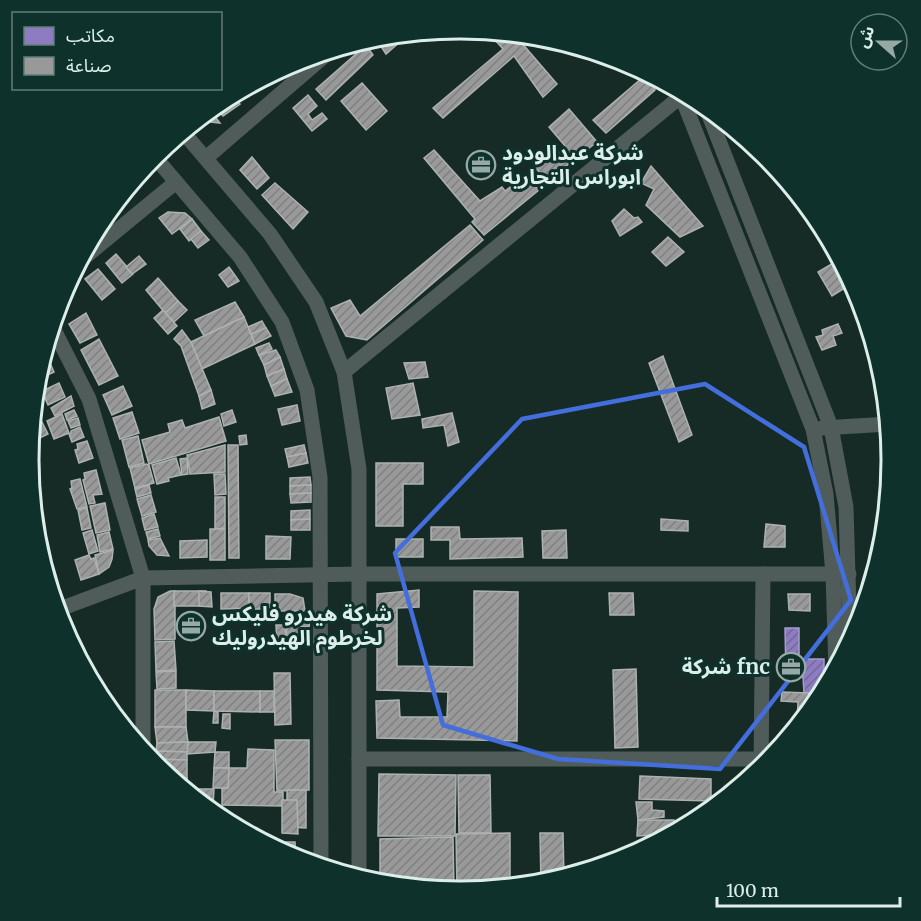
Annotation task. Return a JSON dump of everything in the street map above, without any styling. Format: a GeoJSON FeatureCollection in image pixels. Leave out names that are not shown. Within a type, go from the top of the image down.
{"type":"FeatureCollection","features":[{"type":"Feature","properties":{"kind":"street"},"geometry":{"type":"LineString","coordinates":[[206,158],[313,66]]}},
{"type":"Feature","properties":{"kind":"street"},"geometry":{"type":"LineString","coordinates":[[344,372],[676,98]]}},
{"type":"Feature","properties":{"kind":"street"},"geometry":{"type":"LineString","coordinates":[[687,105],[813,429],[826,494],[833,574],[835,654]]}},
{"type":"Feature","properties":{"kind":"street"},"geometry":{"type":"LineString","coordinates":[[712,122],[831,427],[846,507],[850,623]]}},
{"type":"Feature","properties":{"kind":"street"},"geometry":{"type":"LineString","coordinates":[[189,139],[270,234],[316,302],[344,372],[359,469],[359,870]]}},
{"type":"Feature","properties":{"kind":"street"},"geometry":{"type":"LineString","coordinates":[[161,164],[240,257],[282,322],[307,390],[320,477],[321,858]]}},
{"type":"Feature","properties":{"kind":"street"},"geometry":{"type":"LineString","coordinates":[[97,247],[176,182]]}},
{"type":"Feature","properties":{"kind":"street"},"geometry":{"type":"LineString","coordinates":[[741,246],[757,240]]}},
{"type":"Feature","properties":{"kind":"street"},"geometry":{"type":"LineString","coordinates":[[57,337],[89,399],[143,578],[143,737]]}},
{"type":"Feature","properties":{"kind":"street"},"geometry":{"type":"LineString","coordinates":[[813,429],[880,424]]}},
{"type":"Feature","properties":{"kind":"street"},"geometry":{"type":"LineString","coordinates":[[65,607],[143,578],[359,574],[849,574]]}},
{"type":"Feature","properties":{"kind":"street"},"geometry":{"type":"LineString","coordinates":[[761,757],[763,574]]}},
{"type":"Feature","properties":{"kind":"street"},"geometry":{"type":"LineString","coordinates":[[359,759],[752,765]]}},
{"type":"Feature","properties":{"kind":"highlighted area"},"geometry":{"type":"Polygon","coordinates":[[[705,384],[804,447],[851,600],[720,769],[558,759],[443,725],[395,553],[522,419],[705,384]]]}},
{"type":"Feature","properties":{"kind":"building: مكاتب"},"geometry":{"type":"Polygon","coordinates":[[[785,628],[799,628],[799,659],[824,659],[824,674],[812,693],[804,693],[803,677],[786,677],[785,628]]]}},
{"type":"Feature","properties":{"kind":"building: صناعة"},"geometry":{"type":"Polygon","coordinates":[[[496,41],[523,44],[557,84],[543,97],[514,56],[443,118],[433,108],[503,49],[496,41]]]}},
{"type":"Feature","properties":{"kind":"building: صناعة"},"geometry":{"type":"Polygon","coordinates":[[[397,44],[386,54],[381,47],[397,44]]]}},
{"type":"Feature","properties":{"kind":"building: صناعة"},"geometry":{"type":"Polygon","coordinates":[[[369,49],[373,55],[326,100],[316,89],[359,51],[369,49]]]}},
{"type":"Feature","properties":{"kind":"building: صناعة"},"geometry":{"type":"Polygon","coordinates":[[[641,79],[653,85],[655,90],[606,133],[593,120],[641,79]]]}},
{"type":"Feature","properties":{"kind":"building: صناعة"},"geometry":{"type":"Polygon","coordinates":[[[362,83],[387,111],[366,130],[341,101],[362,83]]]}},
{"type":"Feature","properties":{"kind":"building: صناعة"},"geometry":{"type":"Polygon","coordinates":[[[308,95],[317,106],[308,114],[312,120],[322,113],[327,119],[312,131],[293,108],[308,95]]]}},
{"type":"Feature","properties":{"kind":"building: صناعة"},"geometry":{"type":"Polygon","coordinates":[[[239,102],[240,104],[223,116],[221,114],[239,102]]]}},
{"type":"Feature","properties":{"kind":"building: صناعة"},"geometry":{"type":"Polygon","coordinates":[[[569,109],[597,142],[548,180],[534,167],[566,147],[549,127],[569,109]]]}},
{"type":"Feature","properties":{"kind":"building: صناعة"},"geometry":{"type":"Polygon","coordinates":[[[216,117],[220,123],[210,122],[216,117]]]}},
{"type":"Feature","properties":{"kind":"building: صناعة"},"geometry":{"type":"Polygon","coordinates":[[[434,150],[480,201],[502,187],[505,191],[526,175],[539,190],[484,235],[472,222],[475,219],[424,158],[434,150]]]}},
{"type":"Feature","properties":{"kind":"building: صناعة"},"geometry":{"type":"Polygon","coordinates":[[[252,157],[269,178],[257,189],[240,170],[252,157]]]}},
{"type":"Feature","properties":{"kind":"building: صناعة"},"geometry":{"type":"Polygon","coordinates":[[[651,166],[703,226],[680,237],[646,205],[654,189],[641,183],[651,166]]]}},
{"type":"Feature","properties":{"kind":"building: صناعة"},"geometry":{"type":"Polygon","coordinates":[[[275,183],[308,212],[293,229],[262,195],[275,183]]]}},
{"type":"Feature","properties":{"kind":"building: صناعة"},"geometry":{"type":"Polygon","coordinates":[[[624,209],[642,222],[620,236],[612,221],[624,209]]]}},
{"type":"Feature","properties":{"kind":"building: صناعة"},"geometry":{"type":"Polygon","coordinates":[[[168,212],[185,213],[192,219],[172,234],[159,218],[168,212]]]}},
{"type":"Feature","properties":{"kind":"building: صناعة"},"geometry":{"type":"Polygon","coordinates":[[[192,219],[201,231],[189,241],[180,229],[192,219]]]}},
{"type":"Feature","properties":{"kind":"building: صناعة"},"geometry":{"type":"Polygon","coordinates":[[[470,225],[483,240],[367,340],[346,336],[331,308],[350,300],[360,316],[470,225]]]}},
{"type":"Feature","properties":{"kind":"building: صناعة"},"geometry":{"type":"Polygon","coordinates":[[[201,231],[209,240],[198,248],[191,239],[201,231]]]}},
{"type":"Feature","properties":{"kind":"building: صناعة"},"geometry":{"type":"Polygon","coordinates":[[[668,237],[684,252],[666,266],[652,252],[668,237]]]}},
{"type":"Feature","properties":{"kind":"building: صناعة"},"geometry":{"type":"Polygon","coordinates":[[[116,254],[133,274],[122,283],[106,263],[116,254]]]}},
{"type":"Feature","properties":{"kind":"building: صناعة"},"geometry":{"type":"Polygon","coordinates":[[[139,256],[146,264],[132,274],[126,267],[139,256]]]}},
{"type":"Feature","properties":{"kind":"building: صناعة"},"geometry":{"type":"Polygon","coordinates":[[[833,263],[845,288],[832,296],[818,272],[833,263]]]}},
{"type":"Feature","properties":{"kind":"building: صناعة"},"geometry":{"type":"Polygon","coordinates":[[[229,267],[239,281],[228,287],[219,275],[229,267]]]}},
{"type":"Feature","properties":{"kind":"building: صناعة"},"geometry":{"type":"Polygon","coordinates":[[[98,269],[115,289],[102,300],[85,279],[98,269]]]}},
{"type":"Feature","properties":{"kind":"building: صناعة"},"geometry":{"type":"Polygon","coordinates":[[[158,278],[178,301],[165,313],[146,290],[158,278]]]}},
{"type":"Feature","properties":{"kind":"building: صناعة"},"geometry":{"type":"Polygon","coordinates":[[[178,301],[187,310],[174,322],[165,313],[178,301]]]}},
{"type":"Feature","properties":{"kind":"building: صناعة"},"geometry":{"type":"Polygon","coordinates":[[[235,302],[244,317],[204,336],[195,320],[235,302]]]}},
{"type":"Feature","properties":{"kind":"building: صناعة"},"geometry":{"type":"Polygon","coordinates":[[[163,310],[177,326],[168,334],[154,318],[163,310]]]}},
{"type":"Feature","properties":{"kind":"building: صناعة"},"geometry":{"type":"Polygon","coordinates":[[[86,313],[97,335],[80,343],[69,324],[86,313]]]}},
{"type":"Feature","properties":{"kind":"building: صناعة"},"geometry":{"type":"Polygon","coordinates":[[[244,317],[255,344],[202,369],[191,342],[244,317]]]}},
{"type":"Feature","properties":{"kind":"building: صناعة"},"geometry":{"type":"Polygon","coordinates":[[[262,321],[266,328],[251,334],[248,327],[262,321]]]}},
{"type":"Feature","properties":{"kind":"building: صناعة"},"geometry":{"type":"Polygon","coordinates":[[[838,324],[842,333],[833,336],[836,345],[822,350],[816,337],[823,335],[822,330],[838,324]]]}},
{"type":"Feature","properties":{"kind":"building: صناعة"},"geometry":{"type":"Polygon","coordinates":[[[266,328],[271,336],[255,344],[251,334],[266,328]]]}},
{"type":"Feature","properties":{"kind":"building: صناعة"},"geometry":{"type":"Polygon","coordinates":[[[182,330],[191,342],[211,390],[199,396],[181,346],[174,339],[182,330]]]}},
{"type":"Feature","properties":{"kind":"building: صناعة"},"geometry":{"type":"Polygon","coordinates":[[[99,339],[118,376],[99,385],[81,350],[99,339]]]}},
{"type":"Feature","properties":{"kind":"building: صناعة"},"geometry":{"type":"Polygon","coordinates":[[[269,343],[272,349],[259,355],[256,348],[269,343]]]}},
{"type":"Feature","properties":{"kind":"building: صناعة"},"geometry":{"type":"Polygon","coordinates":[[[276,350],[280,357],[264,365],[259,355],[276,350]]]}},
{"type":"Feature","properties":{"kind":"building: صناعة"},"geometry":{"type":"Polygon","coordinates":[[[663,356],[692,435],[679,442],[649,363],[663,356]]]}},
{"type":"Feature","properties":{"kind":"building: صناعة"},"geometry":{"type":"Polygon","coordinates":[[[280,357],[284,369],[267,376],[264,365],[280,357]]]}},
{"type":"Feature","properties":{"kind":"building: صناعة"},"geometry":{"type":"Polygon","coordinates":[[[425,362],[428,377],[409,379],[404,363],[425,362]]]}},
{"type":"Feature","properties":{"kind":"building: صناعة"},"geometry":{"type":"Polygon","coordinates":[[[50,363],[54,372],[48,375],[50,363]]]}},
{"type":"Feature","properties":{"kind":"building: صناعة"},"geometry":{"type":"Polygon","coordinates":[[[284,369],[287,379],[271,386],[267,376],[284,369]]]}},
{"type":"Feature","properties":{"kind":"building: صناعة"},"geometry":{"type":"Polygon","coordinates":[[[287,379],[292,392],[275,396],[271,386],[287,379]]]}},
{"type":"Feature","properties":{"kind":"building: صناعة"},"geometry":{"type":"Polygon","coordinates":[[[59,383],[65,397],[48,405],[44,396],[45,389],[59,383]]]}},
{"type":"Feature","properties":{"kind":"building: صناعة"},"geometry":{"type":"Polygon","coordinates":[[[413,383],[420,415],[392,419],[386,388],[413,383]]]}},
{"type":"Feature","properties":{"kind":"building: صناعة"},"geometry":{"type":"Polygon","coordinates":[[[123,386],[132,406],[112,415],[103,395],[123,386]]]}},
{"type":"Feature","properties":{"kind":"building: صناعة"},"geometry":{"type":"Polygon","coordinates":[[[211,390],[215,404],[202,409],[199,396],[211,390]]]}},
{"type":"Feature","properties":{"kind":"building: صناعة"},"geometry":{"type":"Polygon","coordinates":[[[71,396],[74,406],[55,416],[51,408],[71,396]]]}},
{"type":"Feature","properties":{"kind":"building: صناعة"},"geometry":{"type":"Polygon","coordinates":[[[297,405],[300,421],[282,425],[278,409],[297,405]]]}},
{"type":"Feature","properties":{"kind":"building: صناعة"},"geometry":{"type":"Polygon","coordinates":[[[74,410],[77,416],[67,420],[65,414],[74,410]]]}},
{"type":"Feature","properties":{"kind":"building: صناعة"},"geometry":{"type":"Polygon","coordinates":[[[232,410],[236,422],[224,426],[221,414],[232,410]]]}},
{"type":"Feature","properties":{"kind":"building: صناعة"},"geometry":{"type":"Polygon","coordinates":[[[132,412],[139,433],[120,439],[113,418],[132,412]]]}},
{"type":"Feature","properties":{"kind":"building: صناعة"},"geometry":{"type":"Polygon","coordinates":[[[452,413],[459,442],[448,446],[444,425],[423,428],[422,419],[452,413]]]}},
{"type":"Feature","properties":{"kind":"building: صناعة"},"geometry":{"type":"Polygon","coordinates":[[[62,414],[69,433],[54,439],[47,421],[62,414]]]}},
{"type":"Feature","properties":{"kind":"building: صناعة"},"geometry":{"type":"Polygon","coordinates":[[[219,417],[226,441],[149,464],[142,440],[170,432],[168,424],[182,420],[185,428],[219,417]]]}},
{"type":"Feature","properties":{"kind":"building: صناعة"},"geometry":{"type":"Polygon","coordinates":[[[78,418],[80,425],[71,428],[68,421],[78,418]]]}},
{"type":"Feature","properties":{"kind":"building: صناعة"},"geometry":{"type":"Polygon","coordinates":[[[41,421],[48,434],[40,438],[41,421]]]}},
{"type":"Feature","properties":{"kind":"building: صناعة"},"geometry":{"type":"Polygon","coordinates":[[[80,427],[84,437],[72,442],[69,434],[80,427]]]}},
{"type":"Feature","properties":{"kind":"building: صناعة"},"geometry":{"type":"Polygon","coordinates":[[[246,435],[247,444],[240,445],[239,436],[246,435]]]}},
{"type":"Feature","properties":{"kind":"building: صناعة"},"geometry":{"type":"Polygon","coordinates":[[[138,436],[144,463],[129,467],[122,440],[138,436]]]}},
{"type":"Feature","properties":{"kind":"building: صناعة"},"geometry":{"type":"Polygon","coordinates":[[[87,441],[93,458],[79,463],[75,450],[78,449],[77,444],[87,441]]]}},
{"type":"Feature","properties":{"kind":"building: صناعة"},"geometry":{"type":"Polygon","coordinates":[[[225,445],[225,472],[190,474],[187,455],[225,445]]]}},
{"type":"Feature","properties":{"kind":"building: صناعة"},"geometry":{"type":"Polygon","coordinates":[[[228,445],[238,445],[239,558],[229,558],[228,445]]]}},
{"type":"Feature","properties":{"kind":"building: صناعة"},"geometry":{"type":"Polygon","coordinates":[[[304,445],[306,453],[287,457],[285,449],[304,445]]]}},
{"type":"Feature","properties":{"kind":"building: صناعة"},"geometry":{"type":"Polygon","coordinates":[[[306,453],[308,463],[289,467],[287,457],[306,453]]]}},
{"type":"Feature","properties":{"kind":"building: صناعة"},"geometry":{"type":"Polygon","coordinates":[[[176,458],[181,475],[157,484],[152,465],[176,458]]]}},
{"type":"Feature","properties":{"kind":"building: صناعة"},"geometry":{"type":"Polygon","coordinates":[[[187,458],[188,474],[182,475],[180,459],[187,458]]]}},
{"type":"Feature","properties":{"kind":"building: صناعة"},"geometry":{"type":"Polygon","coordinates":[[[376,463],[423,463],[423,484],[403,484],[403,526],[376,526],[376,463]]]}},
{"type":"Feature","properties":{"kind":"building: صناعة"},"geometry":{"type":"Polygon","coordinates":[[[149,465],[154,483],[135,488],[130,468],[149,465]]]}},
{"type":"Feature","properties":{"kind":"building: صناعة"},"geometry":{"type":"Polygon","coordinates":[[[96,470],[102,494],[93,495],[95,503],[89,504],[83,480],[85,479],[84,473],[96,470]]]}},
{"type":"Feature","properties":{"kind":"building: صناعة"},"geometry":{"type":"Polygon","coordinates":[[[214,474],[225,474],[226,494],[215,495],[214,474]]]}},
{"type":"Feature","properties":{"kind":"building: صناعة"},"geometry":{"type":"Polygon","coordinates":[[[310,477],[311,485],[290,486],[290,478],[310,477]]]}},
{"type":"Feature","properties":{"kind":"building: صناعة"},"geometry":{"type":"Polygon","coordinates":[[[80,479],[87,507],[77,509],[70,489],[72,488],[71,481],[80,479]]]}},
{"type":"Feature","properties":{"kind":"building: صناعة"},"geometry":{"type":"Polygon","coordinates":[[[149,485],[151,493],[137,497],[135,489],[149,485]]]}},
{"type":"Feature","properties":{"kind":"building: صناعة"},"geometry":{"type":"Polygon","coordinates":[[[311,485],[311,493],[290,494],[290,486],[311,485]]]}},
{"type":"Feature","properties":{"kind":"building: صناعة"},"geometry":{"type":"Polygon","coordinates":[[[311,493],[311,502],[291,503],[290,494],[311,493]]]}},
{"type":"Feature","properties":{"kind":"building: صناعة"},"geometry":{"type":"Polygon","coordinates":[[[151,495],[156,512],[142,516],[137,499],[151,495]]]}},
{"type":"Feature","properties":{"kind":"building: صناعة"},"geometry":{"type":"Polygon","coordinates":[[[215,497],[225,497],[225,528],[215,529],[215,497]]]}},
{"type":"Feature","properties":{"kind":"building: صناعة"},"geometry":{"type":"Polygon","coordinates":[[[105,503],[110,530],[96,533],[90,506],[105,503]]]}},
{"type":"Feature","properties":{"kind":"building: صناعة"},"geometry":{"type":"Polygon","coordinates":[[[87,508],[91,528],[82,530],[78,510],[87,508]]]}},
{"type":"Feature","properties":{"kind":"building: صناعة"},"geometry":{"type":"Polygon","coordinates":[[[310,510],[310,519],[291,520],[291,511],[310,510]]]}},
{"type":"Feature","properties":{"kind":"building: صناعة"},"geometry":{"type":"Polygon","coordinates":[[[154,514],[158,527],[145,530],[142,518],[154,514]]]}},
{"type":"Feature","properties":{"kind":"building: صناعة"},"geometry":{"type":"Polygon","coordinates":[[[310,519],[310,530],[291,530],[291,520],[310,519]]]}},
{"type":"Feature","properties":{"kind":"building: صناعة"},"geometry":{"type":"Polygon","coordinates":[[[661,519],[688,521],[688,531],[661,530],[661,519]]]}},
{"type":"Feature","properties":{"kind":"building: صناعة"},"geometry":{"type":"Polygon","coordinates":[[[766,524],[785,526],[785,547],[764,547],[766,524]]]}},
{"type":"Feature","properties":{"kind":"building: صناعة"},"geometry":{"type":"Polygon","coordinates":[[[431,527],[459,527],[460,539],[522,538],[523,557],[450,559],[450,540],[431,540],[431,527]]]}},
{"type":"Feature","properties":{"kind":"building: صناعة"},"geometry":{"type":"Polygon","coordinates":[[[158,529],[160,536],[148,539],[146,532],[158,529]]]}},
{"type":"Feature","properties":{"kind":"building: صناعة"},"geometry":{"type":"Polygon","coordinates":[[[210,529],[225,529],[225,560],[210,560],[210,529]]]}},
{"type":"Feature","properties":{"kind":"building: صناعة"},"geometry":{"type":"Polygon","coordinates":[[[92,530],[98,551],[89,554],[83,533],[92,530]]]}},
{"type":"Feature","properties":{"kind":"building: صناعة"},"geometry":{"type":"Polygon","coordinates":[[[566,530],[567,558],[543,558],[542,531],[566,530]]]}},
{"type":"Feature","properties":{"kind":"building: صناعة"},"geometry":{"type":"Polygon","coordinates":[[[109,532],[113,549],[100,552],[97,535],[109,532]]]}},
{"type":"Feature","properties":{"kind":"building: صناعة"},"geometry":{"type":"Polygon","coordinates":[[[266,536],[291,537],[290,559],[266,559],[266,536]]]}},
{"type":"Feature","properties":{"kind":"building: صناعة"},"geometry":{"type":"Polygon","coordinates":[[[160,538],[169,556],[157,555],[149,546],[148,540],[160,538]]]}},
{"type":"Feature","properties":{"kind":"building: صناعة"},"geometry":{"type":"Polygon","coordinates":[[[396,539],[423,539],[423,557],[396,557],[396,539]]]}},
{"type":"Feature","properties":{"kind":"building: صناعة"},"geometry":{"type":"Polygon","coordinates":[[[207,540],[207,557],[180,558],[180,541],[207,540]]]}},
{"type":"Feature","properties":{"kind":"building: صناعة"},"geometry":{"type":"Polygon","coordinates":[[[113,550],[109,567],[99,574],[95,555],[113,550]]]}},
{"type":"Feature","properties":{"kind":"building: صناعة"},"geometry":{"type":"Polygon","coordinates":[[[89,555],[91,559],[94,558],[99,574],[81,580],[75,560],[89,555]]]}},
{"type":"Feature","properties":{"kind":"building: صناعة"},"geometry":{"type":"Polygon","coordinates":[[[419,590],[419,607],[397,608],[397,666],[474,667],[474,591],[518,592],[517,741],[377,738],[376,701],[399,700],[400,717],[447,717],[448,692],[377,690],[377,594],[419,590]]]}},
{"type":"Feature","properties":{"kind":"building: صناعة"},"geometry":{"type":"Polygon","coordinates":[[[174,591],[206,591],[207,606],[174,606],[174,591]]]}},
{"type":"Feature","properties":{"kind":"building: صناعة"},"geometry":{"type":"Polygon","coordinates":[[[175,591],[175,639],[155,640],[154,609],[158,597],[175,591]]]}},
{"type":"Feature","properties":{"kind":"building: صناعة"},"geometry":{"type":"Polygon","coordinates":[[[199,591],[211,592],[212,607],[199,606],[199,591]]]}},
{"type":"Feature","properties":{"kind":"building: صناعة"},"geometry":{"type":"Polygon","coordinates":[[[221,593],[249,593],[249,608],[221,609],[221,593]]]}},
{"type":"Feature","properties":{"kind":"building: صناعة"},"geometry":{"type":"Polygon","coordinates":[[[249,593],[270,593],[270,614],[263,615],[263,609],[249,609],[249,593]]]}},
{"type":"Feature","properties":{"kind":"building: صناعة"},"geometry":{"type":"Polygon","coordinates":[[[609,593],[633,593],[634,615],[610,615],[609,593]]]}},
{"type":"Feature","properties":{"kind":"building: صناعة"},"geometry":{"type":"Polygon","coordinates":[[[275,594],[290,594],[303,598],[305,611],[275,611],[275,594]]]}},
{"type":"Feature","properties":{"kind":"building: صناعة"},"geometry":{"type":"Polygon","coordinates":[[[788,594],[810,594],[810,611],[789,610],[788,594]]]}},
{"type":"Feature","properties":{"kind":"building: صناعة"},"geometry":{"type":"Polygon","coordinates":[[[285,616],[310,618],[309,627],[287,626],[285,616]]]}},
{"type":"Feature","properties":{"kind":"building: صناعة"},"geometry":{"type":"Polygon","coordinates":[[[276,625],[285,625],[286,645],[277,645],[276,625]]]}},
{"type":"Feature","properties":{"kind":"building: صناعة"},"geometry":{"type":"Polygon","coordinates":[[[287,626],[309,627],[308,646],[286,645],[287,626]]]}},
{"type":"Feature","properties":{"kind":"building: صناعة"},"geometry":{"type":"Polygon","coordinates":[[[174,641],[176,670],[156,671],[155,642],[174,641]]]}},
{"type":"Feature","properties":{"kind":"building: صناعة"},"geometry":{"type":"Polygon","coordinates":[[[636,669],[638,747],[615,748],[613,670],[636,669]]]}},
{"type":"Feature","properties":{"kind":"building: صناعة"},"geometry":{"type":"Polygon","coordinates":[[[176,671],[176,688],[157,689],[156,672],[176,671]]]}},
{"type":"Feature","properties":{"kind":"building: صناعة"},"geometry":{"type":"Polygon","coordinates":[[[274,673],[290,673],[291,724],[275,725],[274,673]]]}},
{"type":"Feature","properties":{"kind":"building: صناعة"},"geometry":{"type":"Polygon","coordinates":[[[155,690],[186,690],[186,727],[155,727],[155,690]]]}},
{"type":"Feature","properties":{"kind":"building: صناعة"},"geometry":{"type":"Polygon","coordinates":[[[186,690],[214,691],[214,711],[186,710],[186,690]]]}},
{"type":"Feature","properties":{"kind":"building: صناعة"},"geometry":{"type":"Polygon","coordinates":[[[214,691],[260,691],[260,712],[214,711],[214,691]]]}},
{"type":"Feature","properties":{"kind":"building: صناعة"},"geometry":{"type":"Polygon","coordinates":[[[260,691],[274,691],[274,712],[260,712],[260,691]]]}},
{"type":"Feature","properties":{"kind":"building: صناعة"},"geometry":{"type":"Polygon","coordinates":[[[782,692],[809,693],[809,698],[797,714],[798,702],[781,701],[782,692]]]}},
{"type":"Feature","properties":{"kind":"building: صناعة"},"geometry":{"type":"Polygon","coordinates":[[[214,711],[218,712],[218,723],[213,723],[214,711]]]}},
{"type":"Feature","properties":{"kind":"building: صناعة"},"geometry":{"type":"Polygon","coordinates":[[[223,714],[230,714],[230,729],[222,728],[223,714]]]}},
{"type":"Feature","properties":{"kind":"building: صناعة"},"geometry":{"type":"Polygon","coordinates":[[[155,727],[186,727],[188,742],[157,743],[155,727]]]}},
{"type":"Feature","properties":{"kind":"building: صناعة"},"geometry":{"type":"Polygon","coordinates":[[[275,740],[309,740],[309,790],[277,791],[275,740]]]}},
{"type":"Feature","properties":{"kind":"building: صناعة"},"geometry":{"type":"Polygon","coordinates":[[[188,742],[216,742],[215,752],[187,754],[188,742]]]}},
{"type":"Feature","properties":{"kind":"building: صناعة"},"geometry":{"type":"Polygon","coordinates":[[[188,742],[187,752],[156,751],[157,743],[188,742]]]}},
{"type":"Feature","properties":{"kind":"building: صناعة"},"geometry":{"type":"Polygon","coordinates":[[[248,749],[274,750],[274,792],[283,792],[283,806],[222,805],[222,788],[228,788],[228,768],[247,768],[248,749]]]}},
{"type":"Feature","properties":{"kind":"building: صناعة"},"geometry":{"type":"Polygon","coordinates":[[[157,751],[187,752],[187,760],[162,759],[157,751]]]}},
{"type":"Feature","properties":{"kind":"building: صناعة"},"geometry":{"type":"Polygon","coordinates":[[[215,752],[229,752],[229,768],[214,768],[215,752]]]}},
{"type":"Feature","properties":{"kind":"building: صناعة"},"geometry":{"type":"Polygon","coordinates":[[[162,759],[187,760],[187,778],[184,778],[162,759]]]}},
{"type":"Feature","properties":{"kind":"building: صناعة"},"geometry":{"type":"Polygon","coordinates":[[[214,768],[229,768],[228,788],[213,788],[214,768]]]}},
{"type":"Feature","properties":{"kind":"building: صناعة"},"geometry":{"type":"Polygon","coordinates":[[[379,774],[456,775],[455,836],[378,836],[379,774]]]}},
{"type":"Feature","properties":{"kind":"building: صناعة"},"geometry":{"type":"Polygon","coordinates":[[[458,775],[490,775],[491,833],[459,833],[458,775]]]}},
{"type":"Feature","properties":{"kind":"building: صناعة"},"geometry":{"type":"Polygon","coordinates":[[[640,776],[711,779],[711,799],[709,801],[639,799],[640,776]]]}},
{"type":"Feature","properties":{"kind":"building: صناعة"},"geometry":{"type":"Polygon","coordinates":[[[197,789],[214,789],[213,802],[197,789]]]}},
{"type":"Feature","properties":{"kind":"building: صناعة"},"geometry":{"type":"Polygon","coordinates":[[[287,790],[306,790],[306,828],[287,827],[287,790]]]}},
{"type":"Feature","properties":{"kind":"building: صناعة"},"geometry":{"type":"Polygon","coordinates":[[[282,800],[297,800],[298,834],[282,833],[282,800]]]}},
{"type":"Feature","properties":{"kind":"building: صناعة"},"geometry":{"type":"Polygon","coordinates":[[[636,802],[652,802],[652,810],[664,811],[664,817],[638,820],[636,802]]]}},
{"type":"Feature","properties":{"kind":"building: صناعة"},"geometry":{"type":"Polygon","coordinates":[[[638,820],[674,820],[674,824],[654,835],[637,836],[638,820]]]}},
{"type":"Feature","properties":{"kind":"building: صناعة"},"geometry":{"type":"Polygon","coordinates":[[[510,833],[510,879],[457,882],[456,834],[510,833]]]}},
{"type":"Feature","properties":{"kind":"building: صناعة"},"geometry":{"type":"Polygon","coordinates":[[[540,833],[563,833],[564,869],[541,874],[540,833]]]}},
{"type":"Feature","properties":{"kind":"building: صناعة"},"geometry":{"type":"Polygon","coordinates":[[[453,837],[454,882],[380,874],[380,839],[453,837]]]}},
{"type":"Feature","properties":{"kind":"building: صناعة"},"geometry":{"type":"Polygon","coordinates":[[[286,842],[295,842],[295,848],[286,844],[286,842]]]}},
{"type":"Feature","properties":{"kind":"place","name":"شركة عبدالودود ابوراس التجارية"},"geometry":{"type":"Point","coordinates":[481,165]}},
{"type":"Feature","properties":{"kind":"place","name":"شركة هيدرو فليكس لخرطوم الهيدروليك"},"geometry":{"type":"Point","coordinates":[191,626]}},
{"type":"Feature","properties":{"kind":"place","name":"شركة fnc"},"geometry":{"type":"Point","coordinates":[791,667]}}]}
